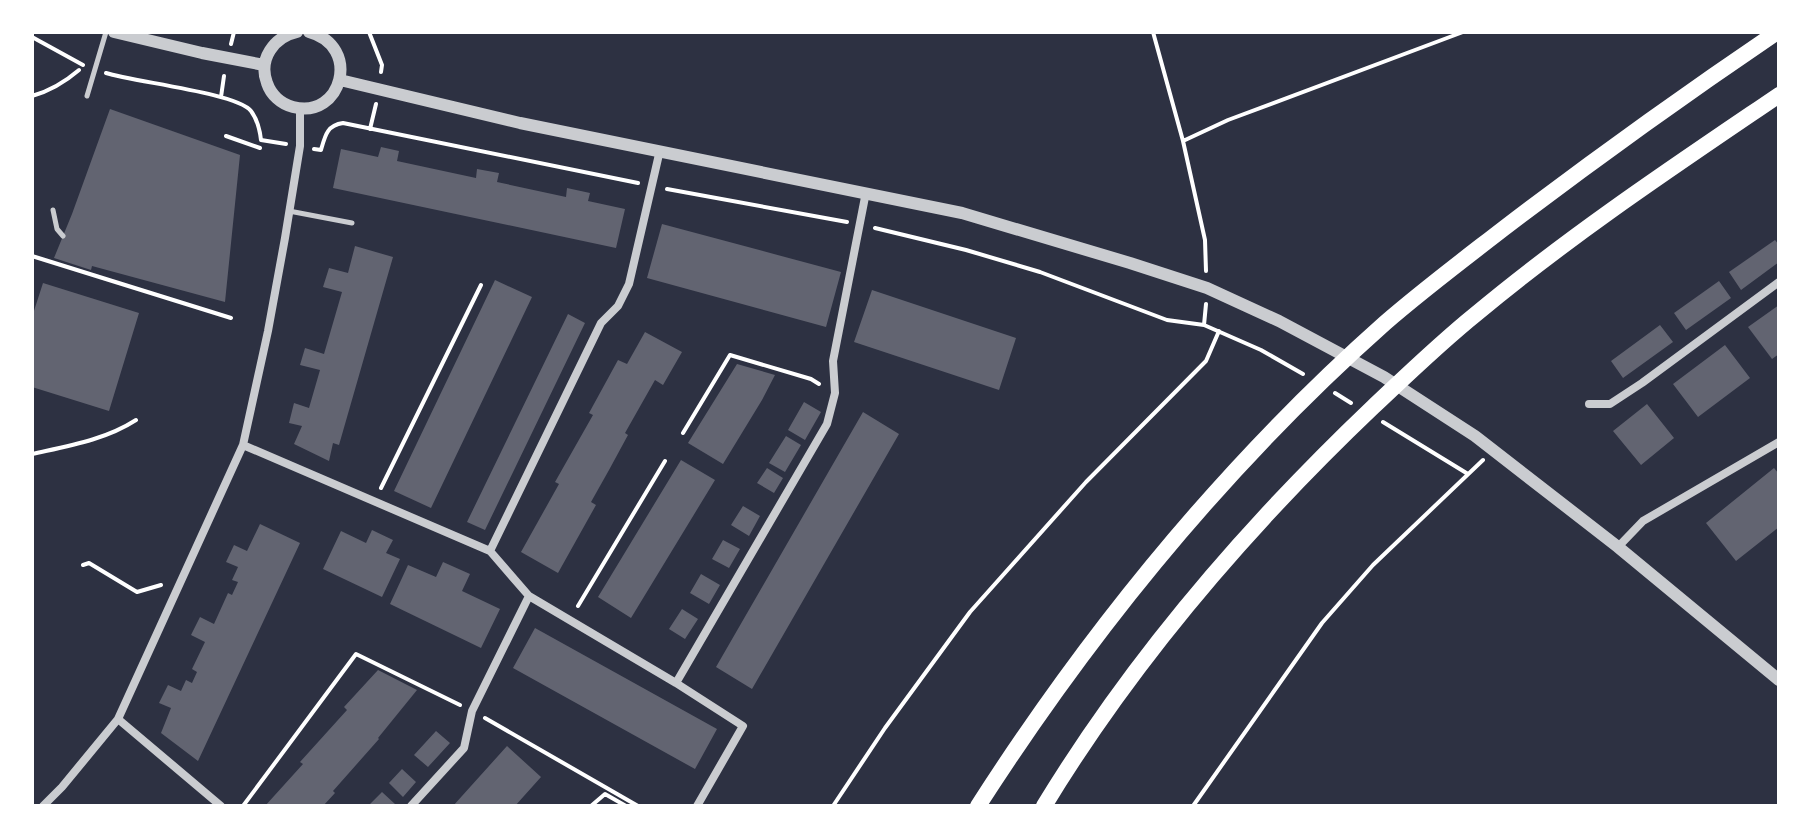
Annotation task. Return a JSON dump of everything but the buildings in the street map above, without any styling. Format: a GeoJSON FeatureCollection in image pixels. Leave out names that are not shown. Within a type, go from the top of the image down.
{"type":"FeatureCollection","features":[{"type":"Feature","properties":{"kind":"highway"},"geometry":{"type":"LineString","coordinates":[[978,806],[1036,719],[1116,609],[1244,459],[1295,408],[1433,282],[1574,175],[1777,32]]}},
{"type":"Feature","properties":{"kind":"highway"},"geometry":{"type":"LineString","coordinates":[[1044,806],[1093,730],[1169,628],[1293,484],[1339,439],[1434,349],[1500,295],[1612,210],[1779,95]]}},
{"type":"Feature","properties":{"kind":"street"},"geometry":{"type":"LineString","coordinates":[[114,32],[264,65]]}},
{"type":"Feature","properties":{"kind":"street"},"geometry":{"type":"LineString","coordinates":[[297,32],[283,36],[274,44],[264,65],[269,90],[288,106],[300,109],[325,101],[335,92],[340,80],[342,69],[335,48],[315,33]]}},
{"type":"Feature","properties":{"kind":"street"},"geometry":{"type":"LineString","coordinates":[[340,80],[520,123],[866,192],[988,221],[1207,288],[1279,321],[1384,377],[1475,436],[1618,547],[1779,680]]}},
{"type":"Feature","properties":{"kind":"street"},"geometry":{"type":"LineString","coordinates":[[43,806],[118,719],[243,445],[268,331],[289,211],[300,146],[300,109]]}},
{"type":"Feature","properties":{"kind":"street"},"geometry":{"type":"LineString","coordinates":[[490,551],[601,323],[618,306],[629,284],[660,150]]}},
{"type":"Feature","properties":{"kind":"street"},"geometry":{"type":"LineString","coordinates":[[676,683],[827,424],[835,393],[833,361],[866,192]]}},
{"type":"Feature","properties":{"kind":"street"},"geometry":{"type":"LineString","coordinates":[[1589,404],[1610,404],[1621,397],[1779,282]]}},
{"type":"Feature","properties":{"kind":"street"},"geometry":{"type":"LineString","coordinates":[[1618,547],[1643,521],[1779,442]]}},
{"type":"Feature","properties":{"kind":"street"},"geometry":{"type":"LineString","coordinates":[[243,445],[490,551],[529,596],[743,726],[697,806]]}},
{"type":"Feature","properties":{"kind":"street"},"geometry":{"type":"LineString","coordinates":[[411,806],[464,748],[472,711],[529,596]]}},
{"type":"Feature","properties":{"kind":"street"},"geometry":{"type":"LineString","coordinates":[[118,719],[221,806]]}},
{"type":"Feature","properties":{"kind":"lane"},"geometry":{"type":"LineString","coordinates":[[87,96],[106,32]]}},
{"type":"Feature","properties":{"kind":"lane"},"geometry":{"type":"LineString","coordinates":[[53,210],[57,229],[63,236]]}},
{"type":"Feature","properties":{"kind":"lane"},"geometry":{"type":"LineString","coordinates":[[289,211],[352,223]]}},
{"type":"Feature","properties":{"kind":"path"},"geometry":{"type":"LineString","coordinates":[[1153,32],[1183,141],[1205,240],[1207,288]]}},
{"type":"Feature","properties":{"kind":"path"},"geometry":{"type":"LineString","coordinates":[[1183,141],[1228,120],[1463,32]]}},
{"type":"Feature","properties":{"kind":"path"},"geometry":{"type":"LineString","coordinates":[[32,37],[84,66],[63,83],[32,96]]}},
{"type":"Feature","properties":{"kind":"path"},"geometry":{"type":"LineString","coordinates":[[95,70],[221,97]]}},
{"type":"Feature","properties":{"kind":"path"},"geometry":{"type":"LineString","coordinates":[[370,129],[860,225],[966,250],[1040,272],[1167,320],[1204,325],[1261,350]]}},
{"type":"Feature","properties":{"kind":"path"},"geometry":{"type":"LineString","coordinates":[[226,136],[260,148]]}},
{"type":"Feature","properties":{"kind":"path"},"geometry":{"type":"LineString","coordinates":[[32,256],[231,318]]}},
{"type":"Feature","properties":{"kind":"path"},"geometry":{"type":"LineString","coordinates":[[375,501],[481,285]]}},
{"type":"Feature","properties":{"kind":"path"},"geometry":{"type":"LineString","coordinates":[[833,806],[885,728],[970,612],[1086,482],[1206,361],[1219,331]]}},
{"type":"Feature","properties":{"kind":"path"},"geometry":{"type":"LineString","coordinates":[[683,433],[730,355],[811,379],[835,393]]}},
{"type":"Feature","properties":{"kind":"path"},"geometry":{"type":"LineString","coordinates":[[32,454],[83,443],[120,430],[136,420]]}},
{"type":"Feature","properties":{"kind":"path"},"geometry":{"type":"LineString","coordinates":[[570,620],[665,461]]}},
{"type":"Feature","properties":{"kind":"path"},"geometry":{"type":"LineString","coordinates":[[1193,806],[1322,623],[1373,565],[1468,474],[1452,464]]}},
{"type":"Feature","properties":{"kind":"path"},"geometry":{"type":"LineString","coordinates":[[83,565],[89,563],[137,592],[182,578]]}},
{"type":"Feature","properties":{"kind":"path"},"geometry":{"type":"LineString","coordinates":[[243,806],[356,654],[472,711],[638,806]]}},
{"type":"Feature","properties":{"kind":"path"},"geometry":{"type":"LineString","coordinates":[[591,806],[605,794],[626,806]]}}]}
